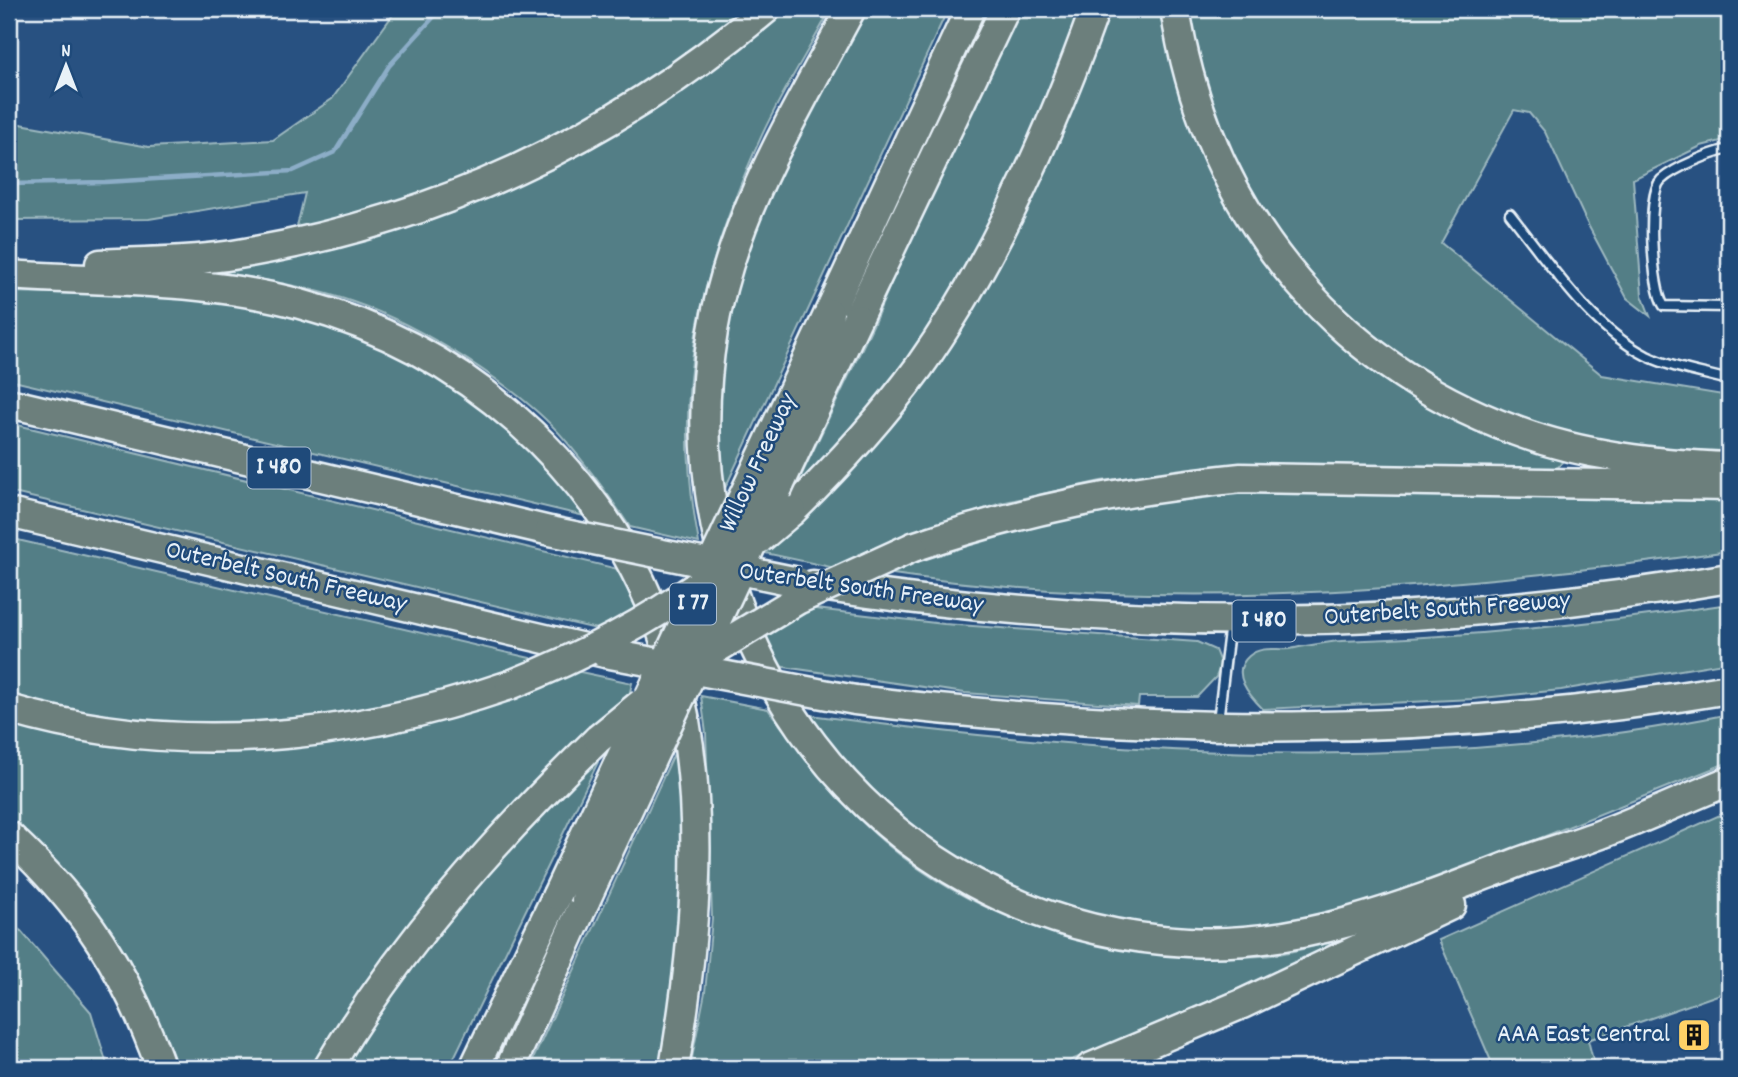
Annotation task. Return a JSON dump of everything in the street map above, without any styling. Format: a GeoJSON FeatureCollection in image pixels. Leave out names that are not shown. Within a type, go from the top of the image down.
{"type":"FeatureCollection","features":[{"type":"Feature","properties":{"kind":"highway"},"geometry":{"type":"LineString","coordinates":[[9,273],[230,256],[340,233],[402,216],[496,181],[578,141],[679,77],[766,9]]}},
{"type":"Feature","properties":{"kind":"highway"},"geometry":{"type":"LineString","coordinates":[[851,9],[765,170],[734,244],[713,325],[704,417],[708,499],[736,601],[756,652],[786,708],[849,788],[927,854],[984,888],[1043,913],[1088,927],[1129,936],[1189,942],[1247,941],[1288,935],[1361,918],[1600,835]]}},
{"type":"Feature","properties":{"kind":"highway","name":"Willow Freeway"},"geometry":{"type":"LineString","coordinates":[[474,1068],[971,9]]}},
{"type":"Feature","properties":{"kind":"highway","name":"Willow Freeway"},"geometry":{"type":"LineString","coordinates":[[510,1068],[857,319],[1005,9]]}},
{"type":"Feature","properties":{"kind":"highway"},"geometry":{"type":"LineString","coordinates":[[9,709],[90,727],[177,737],[223,738],[284,735],[404,717],[510,685],[569,662],[668,607],[792,511],[860,442],[888,408],[954,314],[1012,205],[1094,9]]}},
{"type":"Feature","properties":{"kind":"highway"},"geometry":{"type":"LineString","coordinates":[[1175,9],[1193,86],[1209,136],[1232,187],[1289,273],[1324,312],[1354,338],[1425,389],[1460,409],[1518,432],[1595,452],[1729,467]]}},
{"type":"Feature","properties":{"kind":"highway"},"geometry":{"type":"LineString","coordinates":[[9,273],[202,286],[265,296],[348,319],[397,339],[456,372],[491,397],[567,469],[599,510],[627,554],[650,601],[680,685],[694,784],[697,844],[692,946],[674,1068]]}},
{"type":"Feature","properties":{"kind":"highway","name":"Outerbelt South Freeway"},"geometry":{"type":"LineString","coordinates":[[9,404],[550,531],[798,582],[1017,611],[1112,618],[1230,621],[1444,615],[1599,598],[1729,578]]}},
{"type":"Feature","properties":{"kind":"highway"},"geometry":{"type":"LineString","coordinates":[[328,1068],[392,971],[452,894],[543,793],[598,739],[691,664],[732,638],[834,581],[913,547],[1009,516],[1068,502],[1241,478],[1729,486]]}},
{"type":"Feature","properties":{"kind":"highway","name":"Outerbelt South Freeway"},"geometry":{"type":"LineString","coordinates":[[9,513],[605,653],[855,700],[1058,721],[1217,727],[1349,727],[1458,722],[1582,710],[1729,689]]}},
{"type":"Feature","properties":{"kind":"highway"},"geometry":{"type":"LineString","coordinates":[[1458,722],[1729,675]]}},
{"type":"Feature","properties":{"kind":"highway"},"geometry":{"type":"LineString","coordinates":[[1090,1068],[1242,1004],[1600,835],[1729,781]]}},
{"type":"Feature","properties":{"kind":"highway"},"geometry":{"type":"LineString","coordinates":[[9,836],[40,865],[83,915],[110,953],[131,993],[161,1068]]}},
{"type":"Feature","properties":{"kind":"lane"},"geometry":{"type":"LineString","coordinates":[[1729,149],[1705,154],[1662,179],[1655,189],[1654,217],[1655,278],[1664,306],[1729,307]]}},
{"type":"Feature","properties":{"kind":"lane"},"geometry":{"type":"LineString","coordinates":[[1510,214],[1568,288],[1608,330],[1648,356],[1729,380]]}},
{"type":"Feature","properties":{"kind":"lane"},"geometry":{"type":"LineString","coordinates":[[1217,727],[1230,621]]}},
{"type":"Feature","properties":{"kind":"green space"},"geometry":{"type":"Polygon","coordinates":[[[397,9],[766,9],[578,141],[293,243],[305,193],[149,219],[9,220],[9,122],[149,147],[273,140],[332,99],[397,9]]]}},
{"type":"Feature","properties":{"kind":"green space"},"geometry":{"type":"Polygon","coordinates":[[[774,9],[831,9],[762,135],[740,186],[707,285],[696,334],[690,383],[688,435],[691,487],[699,543],[630,527],[583,462],[546,420],[496,379],[438,342],[380,312],[334,296],[197,268],[411,222],[774,9]]]}},
{"type":"Feature","properties":{"kind":"green space"},"geometry":{"type":"Polygon","coordinates":[[[863,9],[948,9],[721,497],[716,451],[728,309],[761,209],[863,9]]]}},
{"type":"Feature","properties":{"kind":"green space"},"geometry":{"type":"Polygon","coordinates":[[[1019,9],[1084,9],[993,223],[918,355],[792,495],[874,323],[927,199],[1019,9]]]}},
{"type":"Feature","properties":{"kind":"green space"},"geometry":{"type":"Polygon","coordinates":[[[1108,9],[1163,9],[1183,102],[1209,172],[1256,252],[1318,325],[1389,383],[1427,404],[1565,458],[1556,470],[1210,468],[1101,481],[1001,503],[912,534],[835,568],[765,553],[843,480],[911,397],[1108,9]]]}},
{"type":"Feature","properties":{"kind":"green space"},"geometry":{"type":"Polygon","coordinates":[[[1175,9],[1729,9],[1729,139],[1701,146],[1633,179],[1642,295],[1650,316],[1627,298],[1587,223],[1545,132],[1529,113],[1514,110],[1441,243],[1602,375],[1729,396],[1729,467],[1642,460],[1425,389],[1264,238],[1175,9]]]}},
{"type":"Feature","properties":{"kind":"green space"},"geometry":{"type":"Polygon","coordinates":[[[9,292],[155,297],[222,303],[286,314],[348,332],[408,359],[468,396],[538,454],[593,518],[9,380],[9,292]]]}},
{"type":"Feature","properties":{"kind":"green space"},"geometry":{"type":"Polygon","coordinates":[[[9,423],[622,570],[640,611],[605,631],[9,492],[9,423]]]}},
{"type":"Feature","properties":{"kind":"green space"},"geometry":{"type":"Polygon","coordinates":[[[1298,488],[1729,495],[1729,551],[1517,577],[1411,586],[1198,595],[985,585],[879,572],[968,540],[1158,497],[1298,488]]]}},
{"type":"Feature","properties":{"kind":"green space"},"geometry":{"type":"Polygon","coordinates":[[[9,538],[538,662],[500,679],[354,718],[156,727],[9,700],[9,538]]]}},
{"type":"Feature","properties":{"kind":"green space"},"geometry":{"type":"Polygon","coordinates":[[[1729,604],[1729,662],[1561,690],[1473,699],[1263,709],[1248,691],[1241,677],[1243,663],[1249,656],[1265,649],[1289,649],[1336,641],[1536,628],[1729,604]]]}},
{"type":"Feature","properties":{"kind":"green space"},"geometry":{"type":"Polygon","coordinates":[[[807,608],[944,624],[1197,642],[1215,650],[1221,665],[1216,677],[1197,697],[1139,697],[1138,706],[965,693],[777,666],[762,633],[807,608]]]}},
{"type":"Feature","properties":{"kind":"green space"},"geometry":{"type":"Polygon","coordinates":[[[571,670],[632,683],[629,696],[459,863],[404,932],[310,1068],[174,1068],[138,985],[111,937],[76,891],[33,843],[9,821],[9,722],[165,749],[257,750],[330,743],[571,670]]]}},
{"type":"Feature","properties":{"kind":"green space"},"geometry":{"type":"Polygon","coordinates":[[[701,696],[768,709],[836,794],[883,841],[924,872],[967,898],[1013,919],[1110,947],[1160,954],[1261,956],[1329,943],[1331,949],[1053,1068],[690,1068],[705,992],[712,919],[706,733],[701,696]]]}},
{"type":"Feature","properties":{"kind":"green space"},"geometry":{"type":"Polygon","coordinates":[[[1729,714],[1729,762],[1414,889],[1283,924],[1199,930],[1109,920],[1025,894],[971,869],[880,805],[839,761],[810,715],[1039,741],[1270,753],[1386,752],[1501,746],[1615,734],[1729,714]]]}},
{"type":"Feature","properties":{"kind":"green space"},"geometry":{"type":"Polygon","coordinates":[[[679,743],[683,873],[677,969],[662,1068],[529,1068],[679,743]]]}},
{"type":"Feature","properties":{"kind":"green space"},"geometry":{"type":"Polygon","coordinates":[[[597,752],[598,762],[449,1068],[336,1068],[491,863],[597,752]]]}},
{"type":"Feature","properties":{"kind":"green space"},"geometry":{"type":"Polygon","coordinates":[[[1729,811],[1729,991],[1588,1040],[1595,1068],[1494,1068],[1439,940],[1729,811]]]}},
{"type":"Feature","properties":{"kind":"green space"},"geometry":{"type":"Polygon","coordinates":[[[9,923],[21,931],[91,1012],[108,1068],[9,1068],[9,923]]]}},
{"type":"Feature","properties":{"kind":"waterway"},"geometry":{"type":"LineString","coordinates":[[9,184],[105,182],[293,171],[335,152],[389,66],[441,9]]}},
{"type":"Feature","properties":{"kind":"place","name":"AAA East Central"},"geometry":{"type":"Point","coordinates":[1694,1035]}}]}
